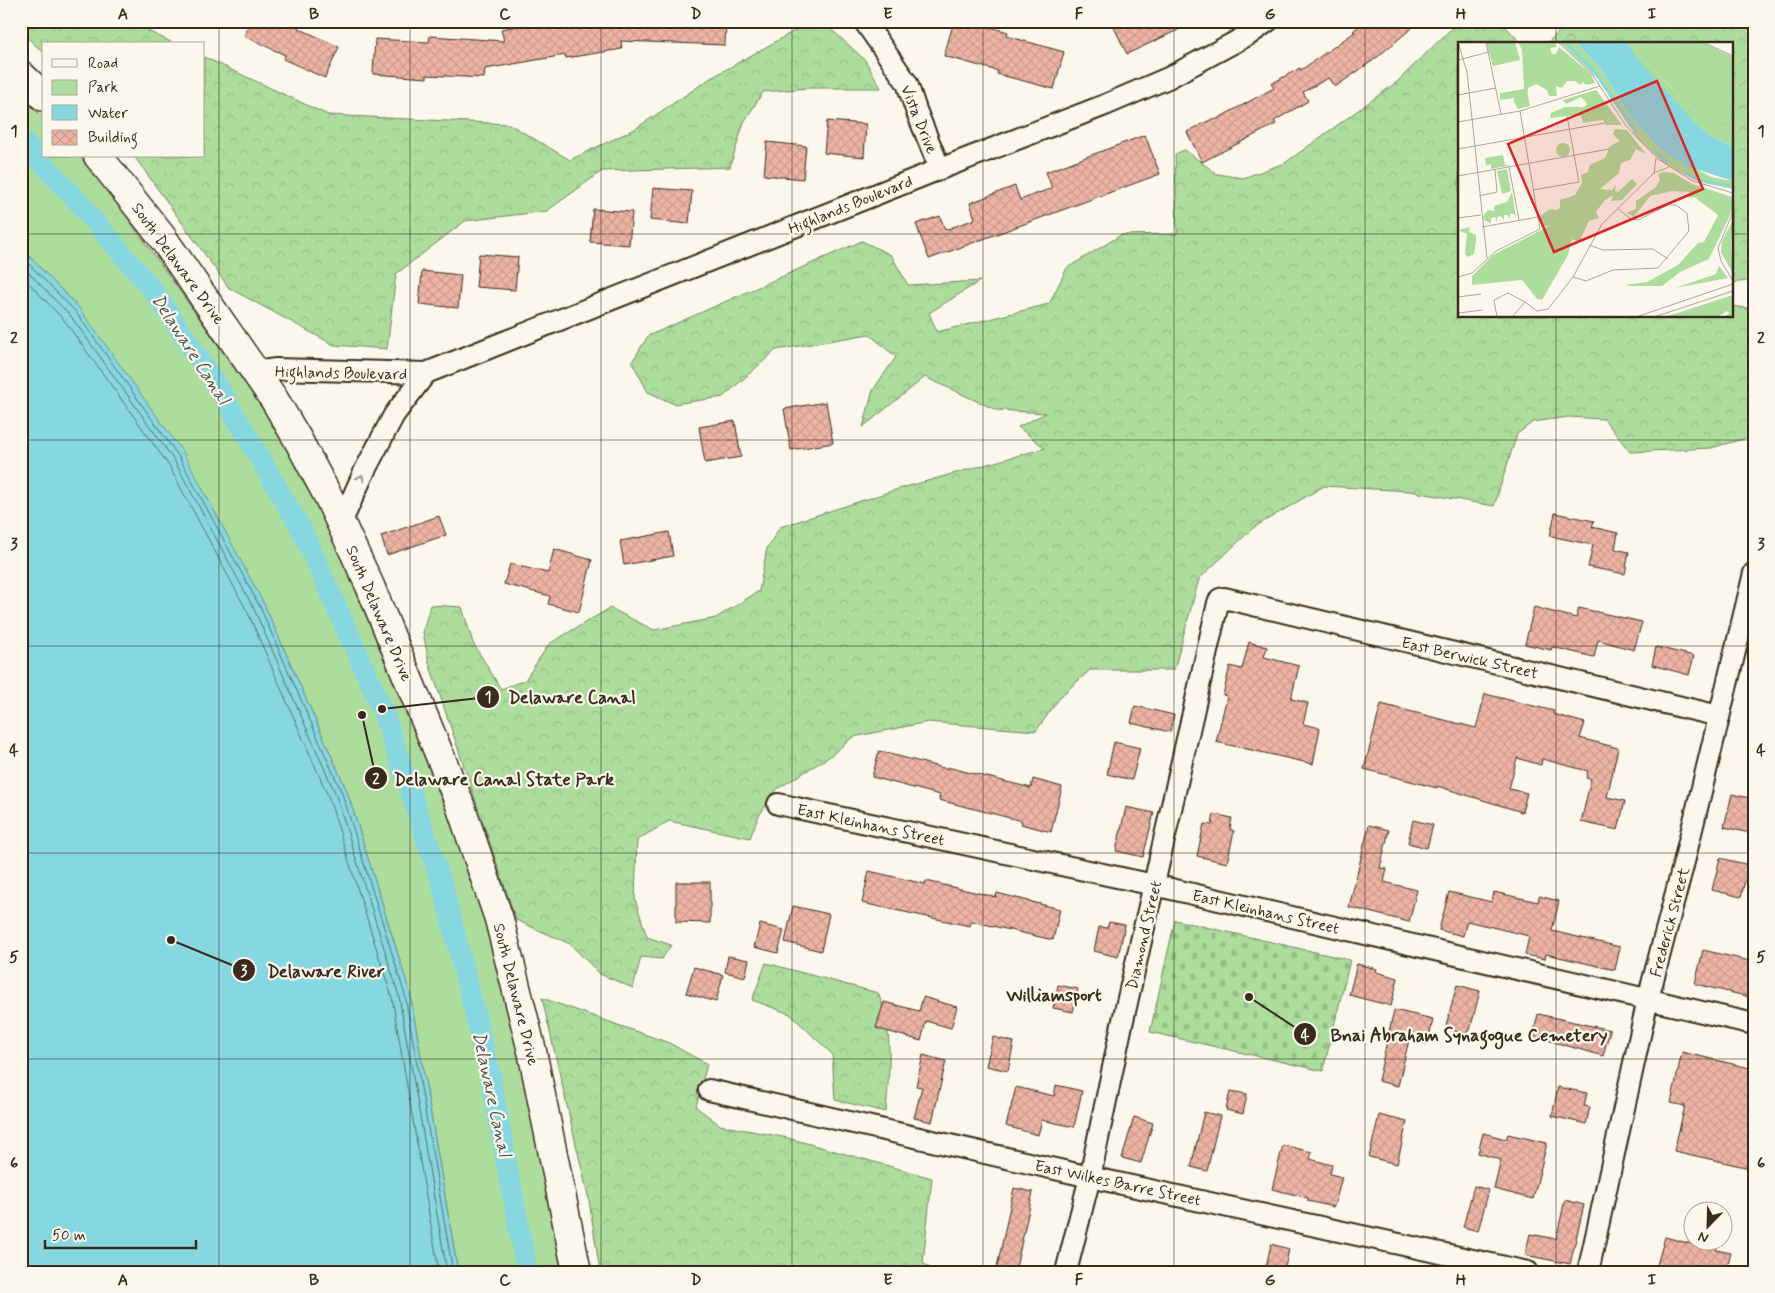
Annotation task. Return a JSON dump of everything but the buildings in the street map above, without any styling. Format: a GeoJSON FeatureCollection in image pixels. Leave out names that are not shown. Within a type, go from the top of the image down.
{"type":"FeatureCollection","features":[{"type":"Feature","properties":{"kind":"highway"},"geometry":{"type":"LineString","coordinates":[[21,75],[42,95]]}},
{"type":"Feature","properties":{"kind":"highway","name":"South Delaware Drive"},"geometry":{"type":"LineString","coordinates":[[100,158],[162,237],[255,372],[297,438],[341,523],[370,586],[460,802],[492,896],[532,1051],[577,1272]]}},
{"type":"Feature","properties":{"kind":"street","name":"Vista Drive"},"geometry":{"type":"LineString","coordinates":[[864,21],[907,83],[940,169]]}},
{"type":"Feature","properties":{"kind":"street","name":"Highlands Boulevard"},"geometry":{"type":"LineString","coordinates":[[255,372],[276,370],[426,373],[1105,105],[1168,78],[1250,34],[1268,21]]}},
{"type":"Feature","properties":{"kind":"street","name":"Highlands Boulevard"},"geometry":{"type":"LineString","coordinates":[[341,523],[365,470],[394,415],[426,373]]}},
{"type":"Feature","properties":{"kind":"street","name":"Frederick Street"},"geometry":{"type":"LineString","coordinates":[[1588,1272],[1648,999],[1684,862],[1754,573]]}},
{"type":"Feature","properties":{"kind":"street","name":"East Berwick Street"},"geometry":{"type":"LineString","coordinates":[[1220,599],[1224,598],[1719,716]]}},
{"type":"Feature","properties":{"kind":"street","name":"Diamond Street"},"geometry":{"type":"LineString","coordinates":[[1066,1272],[1090,1177],[1121,1029],[1213,622],[1220,599]]}},
{"type":"Feature","properties":{"kind":"street","name":"East Kleinhans Street"},"geometry":{"type":"LineString","coordinates":[[778,804],[1154,885],[1754,1024]]}},
{"type":"Feature","properties":{"kind":"street","name":"East Wilkes Barre Street"},"geometry":{"type":"LineString","coordinates":[[709,1090],[1090,1177],[1528,1272]]}},
{"type":"Feature","properties":{"kind":"green space"},"geometry":{"type":"Polygon","coordinates":[[[21,21],[155,21],[148,31],[171,42],[42,42],[42,51],[21,32],[21,21]]]}},
{"type":"Feature","properties":{"kind":"green space"},"geometry":{"type":"Polygon","coordinates":[[[812,21],[822,21],[865,60],[881,88],[808,88],[763,92],[744,122],[730,167],[602,171],[547,211],[465,221],[396,274],[387,349],[334,345],[229,288],[135,158],[205,158],[205,57],[328,115],[509,124],[570,160],[635,129],[711,78],[812,21]]]}},
{"type":"Feature","properties":{"kind":"green space"},"geometry":{"type":"Polygon","coordinates":[[[1459,21],[1500,21],[1520,42],[1458,42],[1458,318],[1732,318],[1732,306],[1754,309],[1754,436],[1711,448],[1630,452],[1604,419],[1568,417],[1533,422],[1517,434],[1494,506],[1409,491],[1324,486],[1253,528],[1199,579],[1174,670],[1090,670],[1061,696],[1036,731],[928,722],[853,737],[829,757],[777,789],[758,817],[750,838],[669,821],[637,840],[635,899],[647,937],[671,945],[662,959],[641,957],[633,988],[600,974],[570,944],[516,920],[429,663],[423,632],[430,605],[462,607],[473,643],[501,689],[525,680],[549,644],[610,608],[654,630],[716,618],[759,591],[767,548],[780,527],[895,490],[1045,448],[1018,427],[1046,413],[996,410],[925,377],[863,427],[873,390],[896,357],[869,334],[776,350],[723,397],[674,404],[648,392],[632,362],[648,336],[862,241],[891,255],[908,285],[980,281],[929,313],[937,332],[1049,304],[1067,268],[1121,235],[1177,234],[1175,154],[1185,150],[1217,174],[1243,178],[1285,163],[1397,82],[1459,21]]]}},
{"type":"Feature","properties":{"kind":"green space"},"geometry":{"type":"Polygon","coordinates":[[[1566,21],[1754,21],[1754,280],[1732,283],[1732,42],[1548,42],[1564,27],[1566,21]]]}},
{"type":"Feature","properties":{"kind":"green space"},"geometry":{"type":"Polygon","coordinates":[[[21,95],[42,117],[42,158],[81,158],[99,178],[271,419],[336,535],[444,797],[490,938],[520,1060],[562,1272],[458,1272],[410,993],[347,791],[264,604],[79,308],[21,248],[21,95]]]}},
{"type":"Feature","properties":{"kind":"green space"},"geometry":{"type":"Polygon","coordinates":[[[1175,920],[1350,960],[1323,1071],[1150,1032],[1175,920]]]}},
{"type":"Feature","properties":{"kind":"green space"},"geometry":{"type":"Polygon","coordinates":[[[766,963],[878,993],[883,1007],[888,1036],[889,1067],[886,1112],[835,1100],[832,1054],[790,1014],[752,1000],[766,963]]]}},
{"type":"Feature","properties":{"kind":"green space"},"geometry":{"type":"Polygon","coordinates":[[[542,998],[669,1043],[707,1064],[696,1107],[720,1125],[788,1138],[932,1178],[923,1263],[936,1272],[600,1272],[589,1200],[542,998]]]}},
{"type":"Feature","properties":{"kind":"water"},"geometry":{"type":"Polygon","coordinates":[[[21,248],[79,308],[184,454],[264,604],[347,791],[410,993],[458,1272],[21,1272],[21,248]]]}},
{"type":"Feature","properties":{"kind":"waterway","name":"Delaware Canal"},"geometry":{"type":"LineString","coordinates":[[21,139],[153,290],[220,390],[303,532],[382,709],[443,887],[489,1069],[527,1272]]}},
{"type":"Feature","properties":{"kind":"place","name":"Delaware Canal"},"geometry":{"type":"Point","coordinates":[382,709]}},
{"type":"Feature","properties":{"kind":"place","name":"Delaware Canal State Park"},"geometry":{"type":"Point","coordinates":[362,715]}},
{"type":"Feature","properties":{"kind":"place","name":"Delaware River"},"geometry":{"type":"Point","coordinates":[171,940]}},
{"type":"Feature","properties":{"kind":"place","name":"Bnai Abraham Synagogue Cemetery"},"geometry":{"type":"Point","coordinates":[1249,997]}},
{"type":"Feature","properties":{"kind":"district","name":"Williamsport"},"geometry":{"type":"Point","coordinates":[1054,995]}}]}
